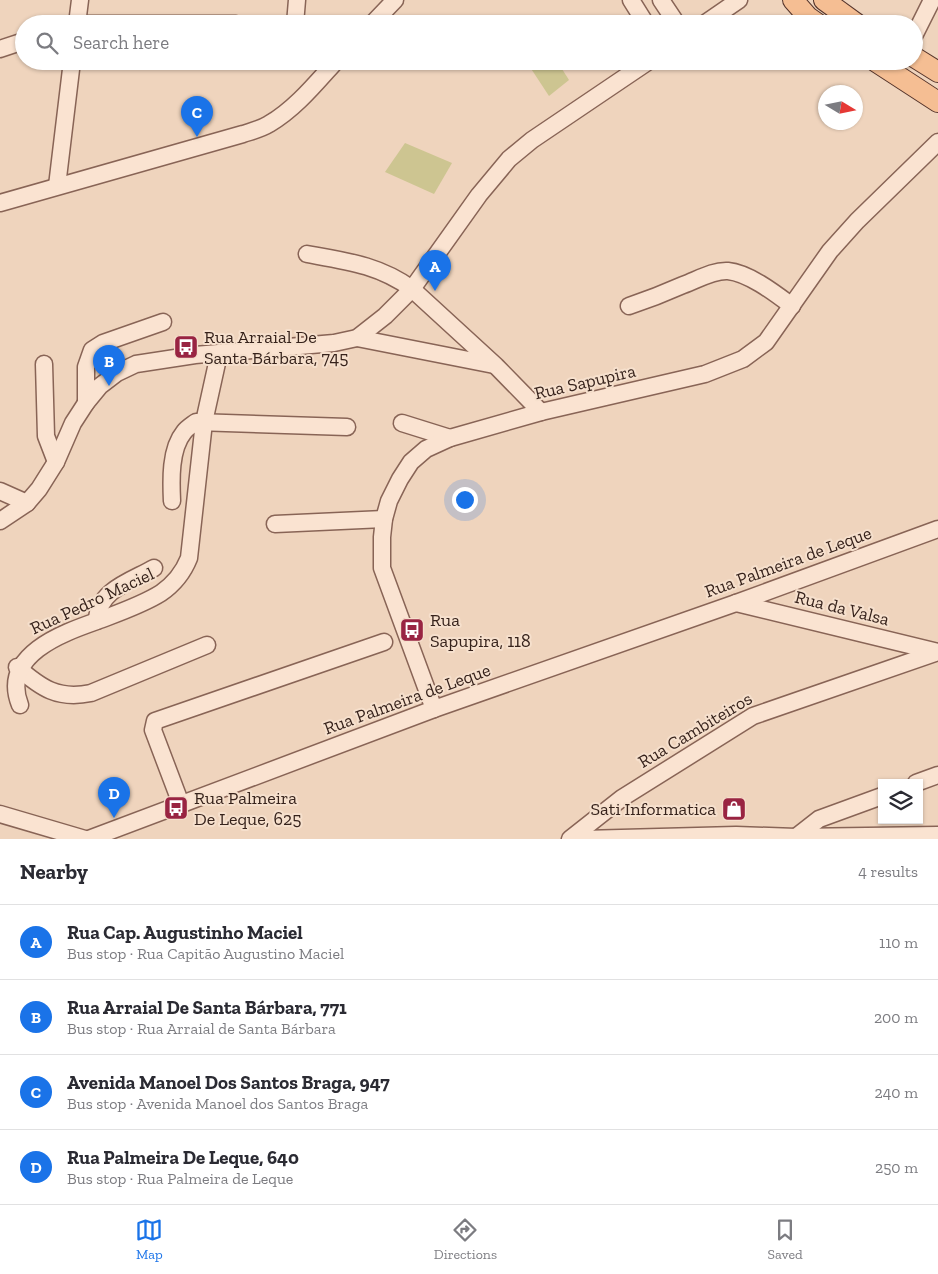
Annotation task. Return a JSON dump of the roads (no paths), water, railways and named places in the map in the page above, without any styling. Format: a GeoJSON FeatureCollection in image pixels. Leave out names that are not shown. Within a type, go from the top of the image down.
{"type":"FeatureCollection","features":[{"type":"Feature","properties":{"kind":"main road"},"geometry":{"type":"LineString","coordinates":[[793,0],[806,15]]}},
{"type":"Feature","properties":{"kind":"main road"},"geometry":{"type":"LineString","coordinates":[[824,0],[845,15]]}},
{"type":"Feature","properties":{"kind":"main road"},"geometry":{"type":"LineString","coordinates":[[923,63],[938,72]]}},
{"type":"Feature","properties":{"kind":"main road"},"geometry":{"type":"LineString","coordinates":[[888,70],[938,102]]}},
{"type":"Feature","properties":{"kind":"street"},"geometry":{"type":"LineString","coordinates":[[78,15],[80,0]]}},
{"type":"Feature","properties":{"kind":"street"},"geometry":{"type":"LineString","coordinates":[[296,15],[297,0]]}},
{"type":"Feature","properties":{"kind":"street"},"geometry":{"type":"LineString","coordinates":[[381,15],[395,0]]}},
{"type":"Feature","properties":{"kind":"street"},"geometry":{"type":"LineString","coordinates":[[631,0],[640,15]]}},
{"type":"Feature","properties":{"kind":"street"},"geometry":{"type":"LineString","coordinates":[[661,0],[671,15]]}},
{"type":"Feature","properties":{"kind":"street"},"geometry":{"type":"LineString","coordinates":[[718,15],[740,0]]}},
{"type":"Feature","properties":{"kind":"street"},"geometry":{"type":"LineString","coordinates":[[923,18],[932,0]]}},
{"type":"Feature","properties":{"kind":"street"},"geometry":{"type":"LineString","coordinates":[[0,49],[15,43]]}},
{"type":"Feature","properties":{"kind":"street"},"geometry":{"type":"LineString","coordinates":[[56,186],[71,70]]}},
{"type":"Feature","properties":{"kind":"street"},"geometry":{"type":"LineString","coordinates":[[0,203],[243,134],[267,125],[282,116],[300,100],[328,70]]}},
{"type":"Feature","properties":{"kind":"street"},"geometry":{"type":"LineString","coordinates":[[357,338],[385,316],[412,289],[474,202],[508,159],[532,140],[636,70]]}},
{"type":"Feature","properties":{"kind":"street","name":"Rua Sapupira"},"geometry":{"type":"LineString","coordinates":[[434,709],[382,568],[384,519],[389,501],[411,462],[426,449],[450,438],[541,412],[705,374],[744,359],[766,342],[830,251],[857,221],[938,142]]}},
{"type":"Feature","properties":{"kind":"street"},"geometry":{"type":"LineString","coordinates":[[307,254],[358,263],[382,271],[399,280],[412,289],[496,366],[541,412]]}},
{"type":"Feature","properties":{"kind":"street"},"geometry":{"type":"LineString","coordinates":[[629,306],[711,274],[727,271],[740,274],[775,293],[792,306]]}},
{"type":"Feature","properties":{"kind":"street"},"geometry":{"type":"LineString","coordinates":[[86,403],[86,367],[92,350],[103,343],[163,322]]}},
{"type":"Feature","properties":{"kind":"street"},"geometry":{"type":"LineString","coordinates":[[0,521],[27,503],[39,489],[56,462],[73,423],[100,386],[117,373],[136,364],[195,355],[334,342],[357,338],[496,366]]}},
{"type":"Feature","properties":{"kind":"street","name":"Rua Pedro Maciel"},"geometry":{"type":"LineString","coordinates":[[0,686],[15,672],[22,660],[42,644],[160,593],[173,584],[185,567],[189,558],[204,422],[219,354]]}},
{"type":"Feature","properties":{"kind":"street"},"geometry":{"type":"LineString","coordinates":[[44,364],[46,436],[56,462]]}},
{"type":"Feature","properties":{"kind":"street"},"geometry":{"type":"LineString","coordinates":[[172,501],[172,469],[176,449],[183,433],[196,422],[348,428]]}},
{"type":"Feature","properties":{"kind":"street"},"geometry":{"type":"LineString","coordinates":[[402,422],[450,438]]}},
{"type":"Feature","properties":{"kind":"street"},"geometry":{"type":"LineString","coordinates":[[0,491],[27,503]]}},
{"type":"Feature","properties":{"kind":"street"},"geometry":{"type":"LineString","coordinates":[[275,524],[384,519]]}},
{"type":"Feature","properties":{"kind":"street","name":"Rua Palmeira de Leque"},"geometry":{"type":"LineString","coordinates":[[89,839],[434,709],[736,603],[938,529]]}},
{"type":"Feature","properties":{"kind":"street"},"geometry":{"type":"LineString","coordinates":[[97,620],[103,598],[113,590],[154,568]]}},
{"type":"Feature","properties":{"kind":"street","name":"Rua da Valsa"},"geometry":{"type":"LineString","coordinates":[[736,603],[938,652]]}},
{"type":"Feature","properties":{"kind":"street"},"geometry":{"type":"LineString","coordinates":[[182,804],[153,730],[155,721],[384,642]]}},
{"type":"Feature","properties":{"kind":"street"},"geometry":{"type":"LineString","coordinates":[[20,705],[13,687],[15,672],[51,691],[64,695],[78,696],[91,693],[207,645]]}},
{"type":"Feature","properties":{"kind":"street","name":"Rua Cambiteiros"},"geometry":{"type":"LineString","coordinates":[[570,839],[622,798],[754,716],[938,652]]}},
{"type":"Feature","properties":{"kind":"street"},"geometry":{"type":"LineString","coordinates":[[923,780],[938,775]]}},
{"type":"Feature","properties":{"kind":"street"},"geometry":{"type":"LineString","coordinates":[[796,837],[819,819],[878,797]]}},
{"type":"Feature","properties":{"kind":"street"},"geometry":{"type":"LineString","coordinates":[[0,814],[85,839]]}},
{"type":"Feature","properties":{"kind":"street"},"geometry":{"type":"LineString","coordinates":[[583,839],[938,835]]}},
{"type":"Feature","properties":{"kind":"place","name":"Avenida Manoel Dos Santos Braga, 947"},"geometry":{"type":"Point","coordinates":[197,137]}},
{"type":"Feature","properties":{"kind":"place","name":"Rua Cap. Augustinho Maciel"},"geometry":{"type":"Point","coordinates":[435,291]}},
{"type":"Feature","properties":{"kind":"place","name":"Rua Arraial De Santa Bárbara, 745"},"geometry":{"type":"Point","coordinates":[186,347]}},
{"type":"Feature","properties":{"kind":"place","name":"Rua Arraial De Santa Bárbara, 771"},"geometry":{"type":"Point","coordinates":[109,386]}},
{"type":"Feature","properties":{"kind":"place","name":"Rua Sapupira, 118"},"geometry":{"type":"Point","coordinates":[412,630]}},
{"type":"Feature","properties":{"kind":"place","name":"Rua Palmeira De Leque, 625"},"geometry":{"type":"Point","coordinates":[176,808]}},
{"type":"Feature","properties":{"kind":"place","name":"Sati Informatica"},"geometry":{"type":"Point","coordinates":[734,809]}},
{"type":"Feature","properties":{"kind":"place","name":"Rua Palmeira De Leque, 640"},"geometry":{"type":"Point","coordinates":[114,818]}}]}
